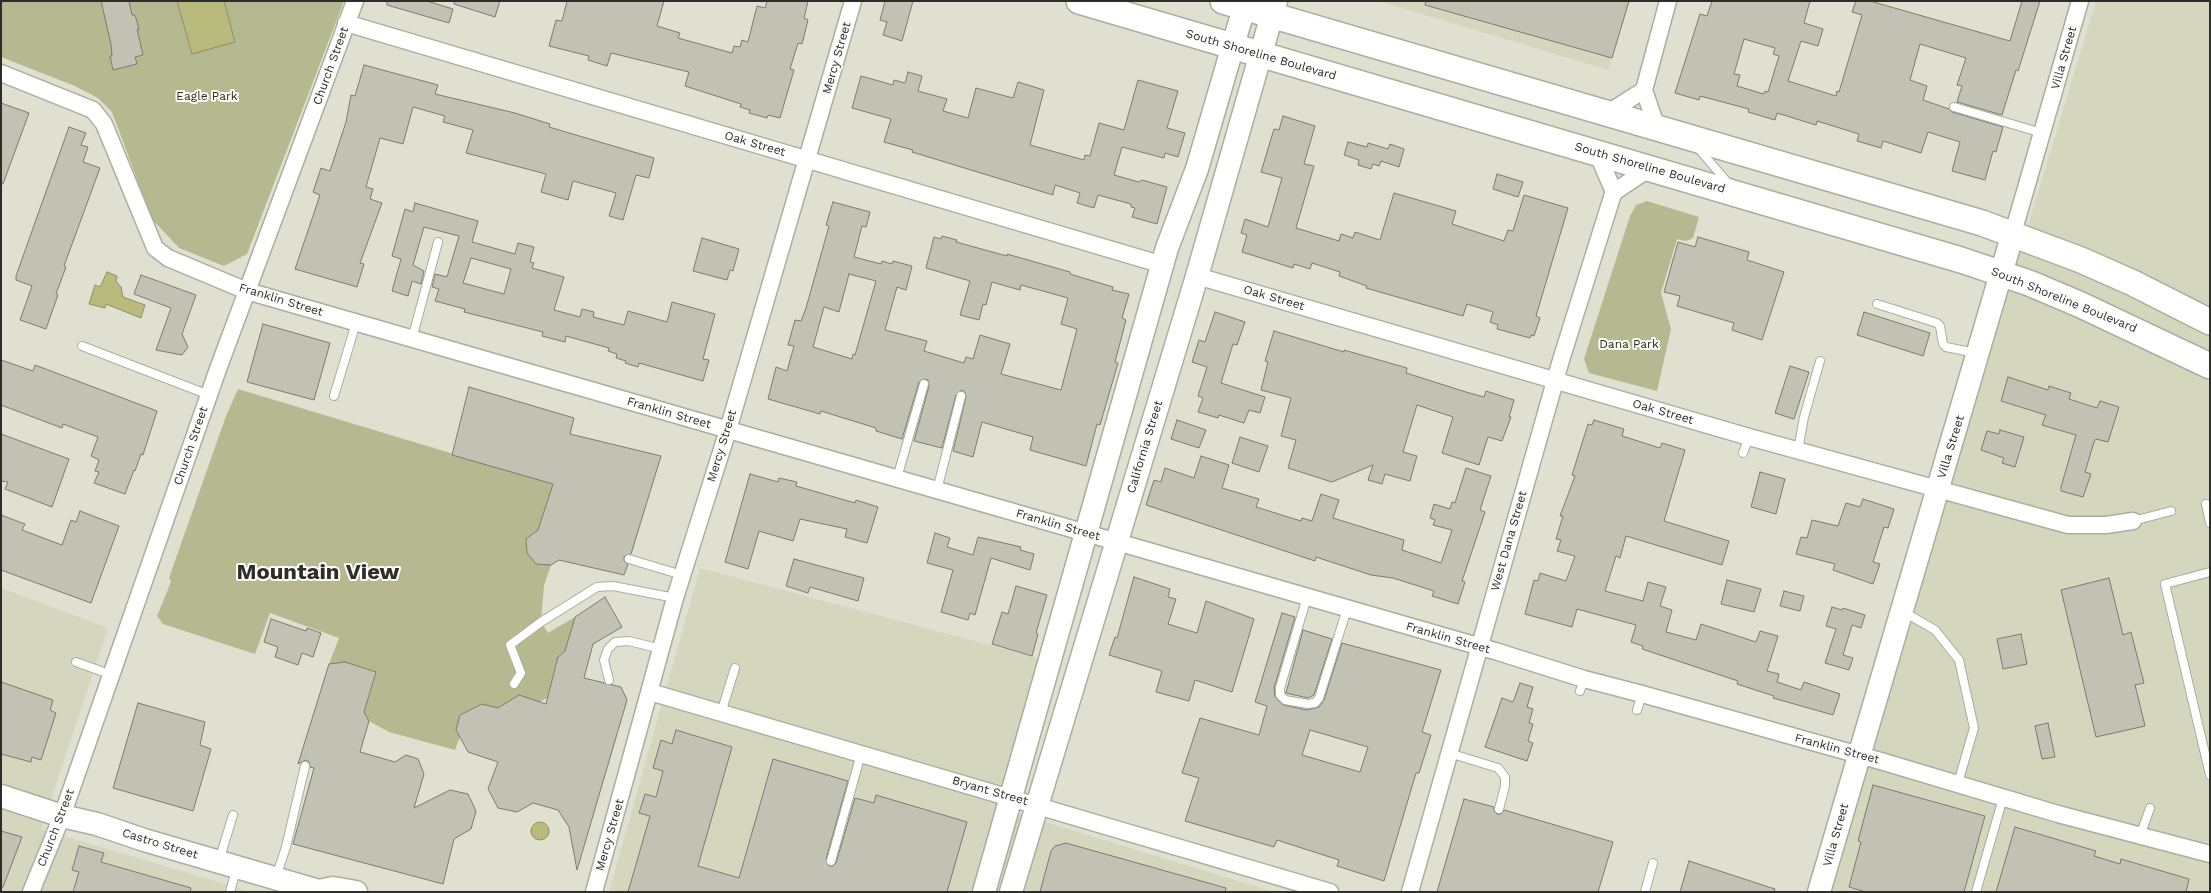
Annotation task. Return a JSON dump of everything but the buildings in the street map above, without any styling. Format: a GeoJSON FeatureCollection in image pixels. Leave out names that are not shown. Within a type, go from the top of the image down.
{"type":"FeatureCollection","features":[{"type":"Feature","properties":{"kind":"main road","name":"South Shoreline Boulevard"},"geometry":{"type":"LineString","coordinates":[[1079,1],[1736,193],[2001,273],[2081,305],[2210,366]]}},
{"type":"Feature","properties":{"kind":"main road"},"geometry":{"type":"LineString","coordinates":[[984,892],[1162,265],[1197,169],[1233,46],[1238,3],[1274,8],[1656,128],[2013,233],[2133,283],[2210,322]]}},
{"type":"Feature","properties":{"kind":"main road","name":"California Street"},"geometry":{"type":"LineString","coordinates":[[1011,892],[1197,276],[1274,8]]}},
{"type":"Feature","properties":{"kind":"main road","name":"Villa Street"},"geometry":{"type":"LineString","coordinates":[[1823,891],[1860,756],[2013,233]]}},
{"type":"Feature","properties":{"kind":"main road","name":"Castro Street"},"geometry":{"type":"LineString","coordinates":[[1,796],[315,891],[333,888],[356,892]]}},
{"type":"Feature","properties":{"kind":"street","name":"Church Street"},"geometry":{"type":"LineString","coordinates":[[31,892],[62,816],[209,395],[355,1]]}},
{"type":"Feature","properties":{"kind":"street","name":"Mercy Street"},"geometry":{"type":"LineString","coordinates":[[594,892],[650,692],[674,598],[728,430],[853,1]]}},
{"type":"Feature","properties":{"kind":"street"},"geometry":{"type":"LineString","coordinates":[[1656,128],[1644,90],[1668,1]]}},
{"type":"Feature","properties":{"kind":"street","name":"Villa Street"},"geometry":{"type":"LineString","coordinates":[[2013,233],[2080,1]]}},
{"type":"Feature","properties":{"kind":"street","name":"Oak Street"},"geometry":{"type":"LineString","coordinates":[[346,23],[1162,265]]}},
{"type":"Feature","properties":{"kind":"street","name":"Franklin Street"},"geometry":{"type":"LineString","coordinates":[[1,73],[93,110],[104,124],[155,248],[168,258],[247,291],[1480,647],[1582,685],[1642,694],[2140,836],[2210,854]]}},
{"type":"Feature","properties":{"kind":"street"},"geometry":{"type":"LineString","coordinates":[[1608,113],[1644,90]]}},
{"type":"Feature","properties":{"kind":"street"},"geometry":{"type":"LineString","coordinates":[[1597,152],[1614,192],[1650,168]]}},
{"type":"Feature","properties":{"kind":"street","name":"West Dana Street"},"geometry":{"type":"LineString","coordinates":[[1410,892],[1555,380],[1614,192]]}},
{"type":"Feature","properties":{"kind":"street","name":"Oak Street"},"geometry":{"type":"LineString","coordinates":[[1197,276],[1749,437],[2068,525],[2106,525],[2133,521]]}},
{"type":"Feature","properties":{"kind":"street","name":"Bryant Street"},"geometry":{"type":"LineString","coordinates":[[650,692],[1330,892]]}},
{"type":"Feature","properties":{"kind":"lane"},"geometry":{"type":"LineString","coordinates":[[1954,107],[2042,133]]}},
{"type":"Feature","properties":{"kind":"lane"},"geometry":{"type":"LineString","coordinates":[[1689,137],[1736,193]]}},
{"type":"Feature","properties":{"kind":"lane"},"geometry":{"type":"LineString","coordinates":[[412,339],[438,242]]}},
{"type":"Feature","properties":{"kind":"lane"},"geometry":{"type":"LineString","coordinates":[[1877,304],[1937,323],[1940,326],[1943,344],[1946,347],[1978,354]]}},
{"type":"Feature","properties":{"kind":"lane"},"geometry":{"type":"LineString","coordinates":[[334,396],[356,323]]}},
{"type":"Feature","properties":{"kind":"lane"},"geometry":{"type":"LineString","coordinates":[[82,346],[209,395]]}},
{"type":"Feature","properties":{"kind":"lane"},"geometry":{"type":"LineString","coordinates":[[1798,450],[1804,417],[1820,361]]}},
{"type":"Feature","properties":{"kind":"lane"},"geometry":{"type":"LineString","coordinates":[[897,478],[924,384]]}},
{"type":"Feature","properties":{"kind":"lane"},"geometry":{"type":"LineString","coordinates":[[936,490],[961,396]]}},
{"type":"Feature","properties":{"kind":"lane"},"geometry":{"type":"LineString","coordinates":[[1743,453],[1749,437]]}},
{"type":"Feature","properties":{"kind":"lane"},"geometry":{"type":"LineString","coordinates":[[2206,504],[2210,523]]}},
{"type":"Feature","properties":{"kind":"lane"},"geometry":{"type":"LineString","coordinates":[[2133,521],[2171,511]]}},
{"type":"Feature","properties":{"kind":"lane"},"geometry":{"type":"LineString","coordinates":[[629,560],[682,575]]}},
{"type":"Feature","properties":{"kind":"lane"},"geometry":{"type":"LineString","coordinates":[[2210,572],[2164,584],[2210,775]]}},
{"type":"Feature","properties":{"kind":"lane"},"geometry":{"type":"LineString","coordinates":[[514,684],[521,674],[510,645],[541,622],[597,588],[613,586],[674,598]]}},
{"type":"Feature","properties":{"kind":"lane"},"geometry":{"type":"LineString","coordinates":[[1307,597],[1280,688],[1280,695],[1285,700],[1308,704],[1314,703],[1319,698],[1347,609]]}},
{"type":"Feature","properties":{"kind":"lane"},"geometry":{"type":"LineString","coordinates":[[1902,611],[1934,630],[1959,660],[1974,728],[1958,783]]}},
{"type":"Feature","properties":{"kind":"lane"},"geometry":{"type":"LineString","coordinates":[[609,680],[604,660],[608,649],[615,642],[630,641],[661,649]]}},
{"type":"Feature","properties":{"kind":"lane"},"geometry":{"type":"LineString","coordinates":[[76,662],[112,675]]}},
{"type":"Feature","properties":{"kind":"lane"},"geometry":{"type":"LineString","coordinates":[[721,713],[735,668]]}},
{"type":"Feature","properties":{"kind":"lane"},"geometry":{"type":"LineString","coordinates":[[1637,710],[1642,694]]}},
{"type":"Feature","properties":{"kind":"lane"},"geometry":{"type":"LineString","coordinates":[[1449,753],[1498,768],[1505,777],[1505,786],[1499,809]]}},
{"type":"Feature","properties":{"kind":"lane"},"geometry":{"type":"LineString","coordinates":[[831,860],[861,754]]}},
{"type":"Feature","properties":{"kind":"lane"},"geometry":{"type":"LineString","coordinates":[[276,878],[286,847],[306,766]]}},
{"type":"Feature","properties":{"kind":"lane"},"geometry":{"type":"LineString","coordinates":[[1976,892],[2003,796]]}},
{"type":"Feature","properties":{"kind":"lane"},"geometry":{"type":"LineString","coordinates":[[2140,836],[2150,808]]}},
{"type":"Feature","properties":{"kind":"lane"},"geometry":{"type":"LineString","coordinates":[[230,892],[228,864],[233,815]]}},
{"type":"Feature","properties":{"kind":"lane"},"geometry":{"type":"LineString","coordinates":[[1645,892],[1652,863]]}},
{"type":"Feature","properties":{"kind":"shaded area"},"geometry":{"type":"Polygon","coordinates":[[[177,1],[224,1],[235,42],[192,54],[177,1]]]}},
{"type":"Feature","properties":{"kind":"shaded area"},"geometry":{"type":"Polygon","coordinates":[[[1379,1],[1629,1],[1608,70],[1379,1]]]}},
{"type":"Feature","properties":{"kind":"shaded area"},"geometry":{"type":"Polygon","coordinates":[[[2096,1],[2210,1],[2210,892],[1821,892],[2003,309],[2096,1]]]}},
{"type":"Feature","properties":{"kind":"shaded area"},"geometry":{"type":"Polygon","coordinates":[[[107,272],[117,276],[116,281],[121,287],[123,297],[145,305],[141,318],[106,304],[105,308],[89,304],[95,285],[100,287],[107,272]]]}},
{"type":"Feature","properties":{"kind":"shaded area"},"geometry":{"type":"Polygon","coordinates":[[[700,568],[1042,659],[996,807],[1274,892],[609,892],[700,568]]]}},
{"type":"Feature","properties":{"kind":"shaded area"},"geometry":{"type":"Polygon","coordinates":[[[1,588],[108,628],[41,829],[251,892],[1,892],[1,588]]]}},
{"type":"Feature","properties":{"kind":"shaded area"},"geometry":{"type":"Polygon","coordinates":[[[536,822],[544,822],[549,827],[547,838],[536,840],[531,835],[531,827],[536,822]]]}},
{"type":"Feature","properties":{"kind":"green space","name":"Eagle Park"},"geometry":{"type":"Polygon","coordinates":[[[1,1],[344,1],[247,254],[224,266],[179,248],[152,219],[112,112],[98,98],[75,86],[1,57],[1,1]]]}},
{"type":"Feature","properties":{"kind":"green space","name":"Dana Park"},"geometry":{"type":"Polygon","coordinates":[[[1647,201],[1699,217],[1693,238],[1686,241],[1677,239],[1661,293],[1671,329],[1657,391],[1589,373],[1584,359],[1630,216],[1636,205],[1647,201]]]}},
{"type":"Feature","properties":{"kind":"green space"},"geometry":{"type":"Polygon","coordinates":[[[238,389],[553,484],[538,530],[526,539],[527,553],[536,564],[551,565],[544,585],[541,622],[548,633],[575,617],[565,651],[558,657],[547,698],[540,702],[519,695],[498,708],[482,704],[460,715],[456,730],[460,737],[455,750],[389,732],[369,721],[364,712],[376,672],[345,662],[329,664],[339,638],[270,613],[255,654],[163,624],[157,616],[171,581],[169,578],[226,416],[238,389]]]}},
{"type":"Feature","properties":{"kind":"district","name":"Mountain View"},"geometry":{"type":"Point","coordinates":[318,573]}}]}
